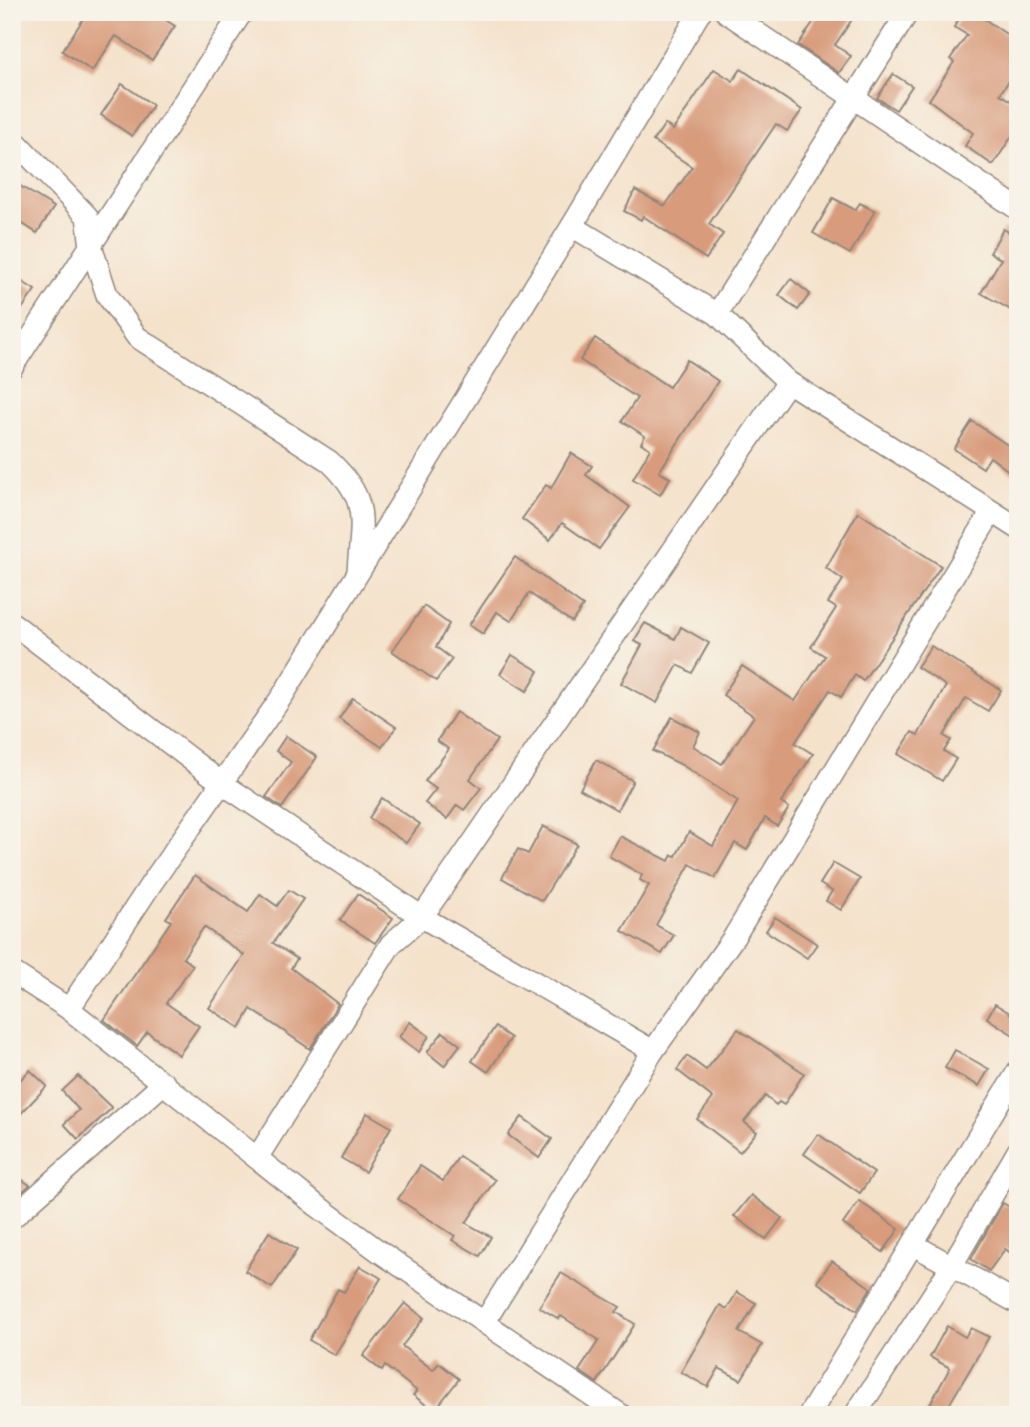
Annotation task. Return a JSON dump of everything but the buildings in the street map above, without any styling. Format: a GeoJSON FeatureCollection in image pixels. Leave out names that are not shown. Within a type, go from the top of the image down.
{"type":"FeatureCollection","features":[{"type":"Feature","properties":{"kind":"street"},"geometry":{"type":"LineString","coordinates":[[12,367],[242,12]]}},
{"type":"Feature","properties":{"kind":"street"},"geometry":{"type":"LineString","coordinates":[[69,1009],[151,884],[283,695],[572,226],[700,12]]}},
{"type":"Feature","properties":{"kind":"street"},"geometry":{"type":"LineString","coordinates":[[726,12],[1018,209]]}},
{"type":"Feature","properties":{"kind":"street"},"geometry":{"type":"LineString","coordinates":[[717,314],[908,12]]}},
{"type":"Feature","properties":{"kind":"street"},"geometry":{"type":"LineString","coordinates":[[12,138],[87,216],[91,246],[107,295],[138,337],[329,461],[350,480],[362,509],[357,574]]}},
{"type":"Feature","properties":{"kind":"street"},"geometry":{"type":"LineString","coordinates":[[572,226],[717,314],[788,382],[1018,528]]}},
{"type":"Feature","properties":{"kind":"street"},"geometry":{"type":"LineString","coordinates":[[257,1158],[391,944],[422,917],[788,382]]}},
{"type":"Feature","properties":{"kind":"street"},"geometry":{"type":"LineString","coordinates":[[485,1321],[653,1051],[734,937],[991,513]]}},
{"type":"Feature","properties":{"kind":"street"},"geometry":{"type":"LineString","coordinates":[[12,623],[223,784],[422,917],[653,1051]]}},
{"type":"Feature","properties":{"kind":"street"},"geometry":{"type":"LineString","coordinates":[[12,972],[69,1009],[380,1252],[621,1415]]}},
{"type":"Feature","properties":{"kind":"street"},"geometry":{"type":"LineString","coordinates":[[809,1415],[1018,1071]]}},
{"type":"Feature","properties":{"kind":"street"},"geometry":{"type":"LineString","coordinates":[[12,1219],[164,1083]]}},
{"type":"Feature","properties":{"kind":"street"},"geometry":{"type":"LineString","coordinates":[[855,1415],[951,1267],[1018,1151]]}},
{"type":"Feature","properties":{"kind":"street"},"geometry":{"type":"LineString","coordinates":[[914,1245],[1018,1303]]}}]}
